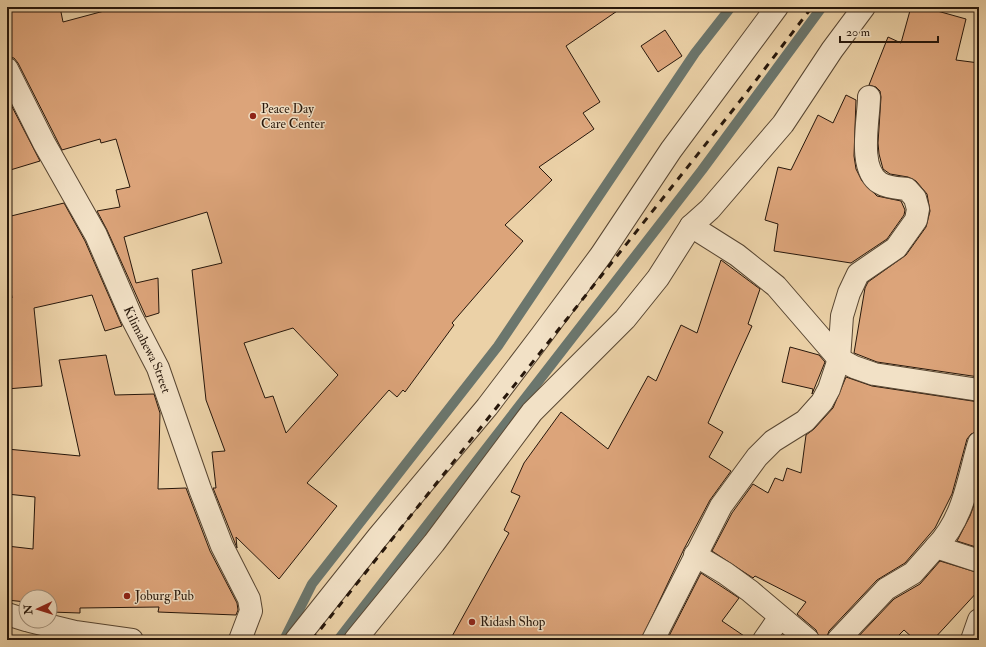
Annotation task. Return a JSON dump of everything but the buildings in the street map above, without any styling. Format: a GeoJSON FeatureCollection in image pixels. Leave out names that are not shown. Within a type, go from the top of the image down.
{"type":"FeatureCollection","features":[{"type":"Feature","properties":{"kind":"street"},"geometry":{"type":"LineString","coordinates":[[296,640],[378,536],[487,407],[537,342],[601,255],[671,150],[777,7]]}},
{"type":"Feature","properties":{"kind":"street"},"geometry":{"type":"LineString","coordinates":[[355,640],[434,543],[532,412],[625,319],[658,278],[691,226],[710,209],[783,124],[832,50],[864,7]]}},
{"type":"Feature","properties":{"kind":"street","name":"Kilimahewa Street"},"geometry":{"type":"LineString","coordinates":[[7,69],[44,143],[96,235],[131,316],[158,368],[200,489],[222,546],[249,598],[250,611],[240,640]]}},
{"type":"Feature","properties":{"kind":"street"},"geometry":{"type":"LineString","coordinates":[[653,640],[721,506],[757,457],[773,441],[805,421],[822,402],[829,389],[839,359],[842,316],[849,293],[858,274],[896,248],[916,220],[918,209],[915,198],[907,189],[880,183],[872,175],[865,144],[868,97]]}},
{"type":"Feature","properties":{"kind":"street"},"geometry":{"type":"LineString","coordinates":[[691,226],[737,255],[776,286],[839,359],[854,367],[874,374],[979,390]]}},
{"type":"Feature","properties":{"kind":"street"},"geometry":{"type":"LineString","coordinates":[[838,640],[886,589],[913,573],[947,536],[956,522],[962,505],[979,443]]}},
{"type":"Feature","properties":{"kind":"street"},"geometry":{"type":"LineString","coordinates":[[936,547],[979,561]]}},
{"type":"Feature","properties":{"kind":"street"},"geometry":{"type":"LineString","coordinates":[[695,555],[725,573],[750,591],[808,640]]}},
{"type":"Feature","properties":{"kind":"street"},"geometry":{"type":"LineString","coordinates":[[7,614],[18,617]]}},
{"type":"Feature","properties":{"kind":"street"},"geometry":{"type":"LineString","coordinates":[[764,640],[780,617]]}},
{"type":"Feature","properties":{"kind":"street"},"geometry":{"type":"LineString","coordinates":[[972,640],[979,620]]}},
{"type":"Feature","properties":{"kind":"street"},"geometry":{"type":"LineString","coordinates":[[58,628],[75,632],[132,640]]}},
{"type":"Feature","properties":{"kind":"waterway"},"geometry":{"type":"LineString","coordinates":[[284,640],[312,584],[498,346],[695,53],[731,7]]}},
{"type":"Feature","properties":{"kind":"waterway"},"geometry":{"type":"LineString","coordinates":[[338,640],[702,170],[822,7]]}},
{"type":"Feature","properties":{"kind":"railway"},"geometry":{"type":"LineString","coordinates":[[312,640],[744,96],[812,7]]}},
{"type":"Feature","properties":{"kind":"place","name":"Peace Day Care Center"},"geometry":{"type":"Point","coordinates":[253,116]}},
{"type":"Feature","properties":{"kind":"place","name":"Joburg Pub"},"geometry":{"type":"Point","coordinates":[127,596]}},
{"type":"Feature","properties":{"kind":"place","name":"Ridash Shop"},"geometry":{"type":"Point","coordinates":[472,622]}}]}
